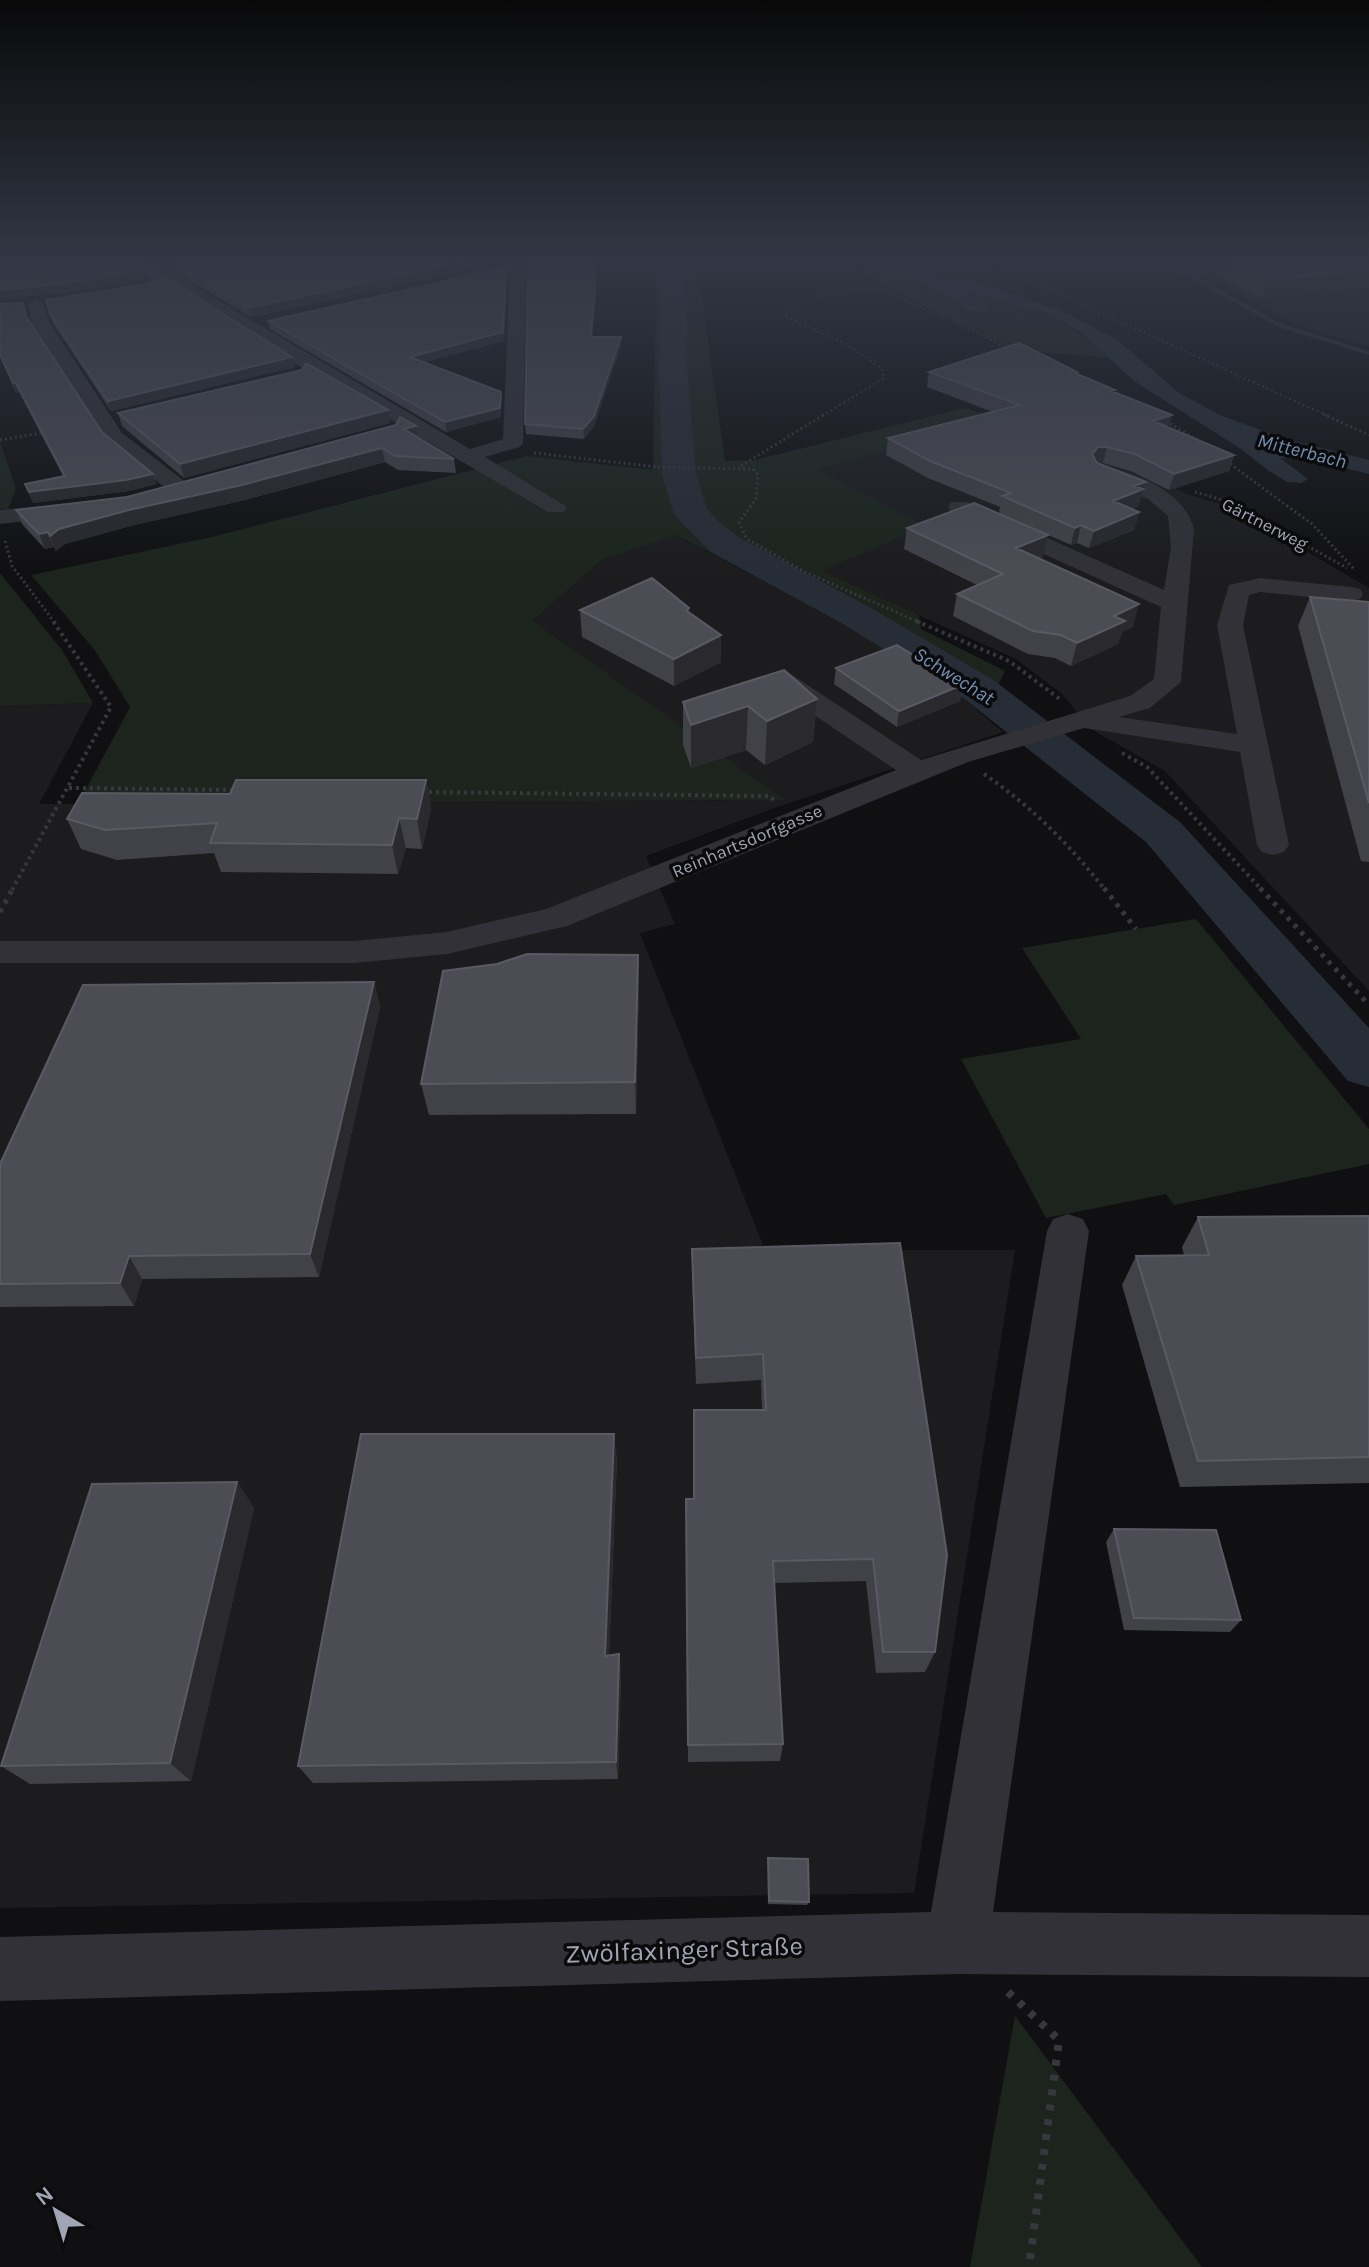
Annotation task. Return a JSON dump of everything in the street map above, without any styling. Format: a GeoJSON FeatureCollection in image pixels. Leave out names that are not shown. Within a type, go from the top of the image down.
{"type":"FeatureCollection","features":[{"type":"Feature","properties":{"kind":"street"},"geometry":{"type":"LineString","coordinates":[[69,362],[112,420],[115,437],[187,486],[155,494]]}},
{"type":"Feature","properties":{"kind":"street"},"geometry":{"type":"LineString","coordinates":[[308,362],[556,507]]}},
{"type":"Feature","properties":{"kind":"street"},"geometry":{"type":"LineString","coordinates":[[466,456],[513,443],[513,362]]}},
{"type":"Feature","properties":{"kind":"street","name":"Reinhartsdorfgasse"},"geometry":{"type":"LineString","coordinates":[[0,952],[354,952],[447,943],[555,918],[958,756],[1140,702],[1167,682],[1184,536],[1183,520],[1174,506],[1161,495],[1102,472]]}},
{"type":"Feature","properties":{"kind":"street"},"geometry":{"type":"LineString","coordinates":[[959,507],[1174,604]]}},
{"type":"Feature","properties":{"kind":"street"},"geometry":{"type":"LineString","coordinates":[[2,526],[86,509]]}},
{"type":"Feature","properties":{"kind":"street"},"geometry":{"type":"LineString","coordinates":[[1273,845],[1230,625],[1238,590],[1260,585],[1359,583]]}},
{"type":"Feature","properties":{"kind":"street"},"geometry":{"type":"LineString","coordinates":[[781,680],[918,772]]}},
{"type":"Feature","properties":{"kind":"street"},"geometry":{"type":"LineString","coordinates":[[1067,723],[1255,745]]}},
{"type":"Feature","properties":{"kind":"street"},"geometry":{"type":"LineString","coordinates":[[957,1943],[1068,1231]]}},
{"type":"Feature","properties":{"kind":"street","name":"Zwölfaxinger Straße"},"geometry":{"type":"LineString","coordinates":[[0,1969],[957,1943],[1369,1946]]}},
{"type":"Feature","properties":{"kind":"path"},"geometry":{"type":"LineString","coordinates":[[740,466],[884,378],[882,369],[872,362]]}},
{"type":"Feature","properties":{"kind":"path"},"geometry":{"type":"LineString","coordinates":[[1208,362],[1369,435]]}},
{"type":"Feature","properties":{"kind":"path"},"geometry":{"type":"LineString","coordinates":[[0,440],[112,420]]}},
{"type":"Feature","properties":{"kind":"path"},"geometry":{"type":"LineString","coordinates":[[1166,421],[1206,446]]}},
{"type":"Feature","properties":{"kind":"path"},"geometry":{"type":"LineString","coordinates":[[494,449],[657,467],[740,466],[753,469],[758,475],[756,499],[739,522],[747,539],[805,572],[1009,661],[1057,696],[1067,723],[1147,767],[1369,1005]]}},
{"type":"Feature","properties":{"kind":"path"},"geometry":{"type":"LineString","coordinates":[[1218,455],[1294,509],[1340,549],[1359,583]]}},
{"type":"Feature","properties":{"kind":"path","name":"Gärtnerweg"},"geometry":{"type":"LineString","coordinates":[[1188,489],[1229,502],[1359,583]]}},
{"type":"Feature","properties":{"kind":"path"},"geometry":{"type":"LineString","coordinates":[[0,912],[111,707],[69,641],[12,566],[2,526]]}},
{"type":"Feature","properties":{"kind":"path"},"geometry":{"type":"LineString","coordinates":[[958,756],[1016,796],[1071,846],[1136,929]]}},
{"type":"Feature","properties":{"kind":"path"},"geometry":{"type":"LineString","coordinates":[[69,788],[244,790]]}},
{"type":"Feature","properties":{"kind":"path"},"geometry":{"type":"LineString","coordinates":[[419,792],[768,796],[800,818]]}},
{"type":"Feature","properties":{"kind":"path"},"geometry":{"type":"LineString","coordinates":[[957,1943],[1059,2040],[1029,2267]]}},
{"type":"Feature","properties":{"kind":"shaded area"},"geometry":{"type":"Polygon","coordinates":[[[655,362],[711,362],[725,461],[755,460],[965,408],[999,420],[818,469],[925,526],[822,571],[919,615],[921,629],[1005,671],[997,687],[881,622],[781,589],[675,535],[602,560],[533,621],[785,800],[78,804],[130,707],[94,649],[31,575],[212,537],[527,456],[653,470],[655,362]]]}},
{"type":"Feature","properties":{"kind":"shaded area"},"geometry":{"type":"Polygon","coordinates":[[[999,420],[1166,483],[1186,494],[1230,507],[1369,588],[1369,991],[1165,771],[1091,729],[1062,694],[1016,659],[821,571],[817,469],[999,420]]]}},
{"type":"Feature","properties":{"kind":"shaded area"},"geometry":{"type":"Polygon","coordinates":[[[0,442],[16,488],[8,509],[0,509],[0,442]]]}},
{"type":"Feature","properties":{"kind":"shaded area"},"geometry":{"type":"Polygon","coordinates":[[[674,535],[914,656],[1003,732],[771,809],[646,856],[675,924],[640,933],[765,1250],[1015,1250],[914,1893],[0,1908],[0,706],[93,703],[39,804],[783,800],[533,621],[602,560],[674,535]]]}},
{"type":"Feature","properties":{"kind":"shaded area"},"geometry":{"type":"Polygon","coordinates":[[[0,573],[62,650],[93,703],[0,706],[0,573]]]}},
{"type":"Feature","properties":{"kind":"shaded area"},"geometry":{"type":"Polygon","coordinates":[[[1196,919],[1369,1129],[1369,1164],[1174,1205],[1166,1194],[1046,1218],[961,1059],[1081,1039],[1022,948],[1196,919]]]}},
{"type":"Feature","properties":{"kind":"shaded area"},"geometry":{"type":"Polygon","coordinates":[[[1015,2016],[1202,2267],[970,2267],[1015,2016]]]}},
{"type":"Feature","properties":{"kind":"water","name":"Mitterbach"},"geometry":{"type":"Polygon","coordinates":[[[1113,362],[1143,362],[1179,393],[1220,415],[1282,438],[1369,460],[1369,474],[1309,459],[1280,458],[1308,479],[1301,483],[1287,482],[1134,381],[1113,362]]]}},
{"type":"Feature","properties":{"kind":"building"},"geometry":{"type":"Polygon","coordinates":[[[3,362],[56,362],[102,432],[153,474],[29,492],[25,484],[65,476],[16,383],[13,383],[3,362]]]}},
{"type":"Feature","properties":{"kind":"building"},"geometry":{"type":"Polygon","coordinates":[[[82,362],[272,362],[108,401],[82,362]]]}},
{"type":"Feature","properties":{"kind":"building"},"geometry":{"type":"Polygon","coordinates":[[[339,362],[422,362],[501,392],[500,408],[445,422],[339,362]]]}},
{"type":"Feature","properties":{"kind":"building"},"geometry":{"type":"Polygon","coordinates":[[[526,362],[613,362],[594,416],[583,429],[525,424],[526,362]]]}},
{"type":"Feature","properties":{"kind":"building"},"geometry":{"type":"Polygon","coordinates":[[[961,362],[1057,362],[1115,390],[1111,391],[1172,415],[1153,421],[1234,455],[1174,474],[1135,454],[1098,447],[1092,454],[1097,463],[1146,482],[1134,486],[1143,489],[1113,501],[1139,512],[1094,531],[1081,525],[1075,528],[1002,496],[1011,493],[930,461],[888,438],[1020,405],[929,372],[961,362]]]}},
{"type":"Feature","properties":{"kind":"building"},"geometry":{"type":"Polygon","coordinates":[[[306,363],[388,410],[180,464],[118,413],[302,370],[306,363]]]}},
{"type":"Feature","properties":{"kind":"building"},"geometry":{"type":"Polygon","coordinates":[[[400,417],[416,426],[404,429],[454,459],[395,456],[382,448],[242,485],[129,510],[59,529],[50,536],[48,532],[39,534],[16,510],[127,497],[396,425],[400,417]]]}},
{"type":"Feature","properties":{"kind":"building"},"geometry":{"type":"Polygon","coordinates":[[[974,503],[1048,535],[1016,548],[1139,604],[1114,616],[1125,621],[1077,643],[1061,635],[1033,631],[957,594],[1003,574],[907,528],[974,503]]]}},
{"type":"Feature","properties":{"kind":"building"},"geometry":{"type":"Polygon","coordinates":[[[652,578],[689,608],[687,611],[721,635],[674,659],[580,610],[652,578]]]}},
{"type":"Feature","properties":{"kind":"building"},"geometry":{"type":"Polygon","coordinates":[[[1310,597],[1369,602],[1369,803],[1310,597]]]}},
{"type":"Feature","properties":{"kind":"building"},"geometry":{"type":"Polygon","coordinates":[[[897,645],[962,685],[899,711],[836,668],[897,645]]]}},
{"type":"Feature","properties":{"kind":"building"},"geometry":{"type":"Polygon","coordinates":[[[784,670],[817,699],[767,721],[748,706],[691,725],[683,702],[784,670]]]}},
{"type":"Feature","properties":{"kind":"building"},"geometry":{"type":"Polygon","coordinates":[[[236,780],[426,780],[417,819],[399,818],[392,845],[210,843],[217,823],[105,830],[67,819],[82,793],[230,794],[236,780]]]}},
{"type":"Feature","properties":{"kind":"building"},"geometry":{"type":"Polygon","coordinates":[[[527,954],[638,955],[635,1082],[421,1084],[443,971],[497,964],[527,954]]]}},
{"type":"Feature","properties":{"kind":"building"},"geometry":{"type":"Polygon","coordinates":[[[374,982],[310,1254],[129,1256],[120,1283],[0,1284],[0,1164],[83,985],[374,982]]]}},
{"type":"Feature","properties":{"kind":"building"},"geometry":{"type":"Polygon","coordinates":[[[1369,1216],[1369,1457],[1198,1461],[1136,1256],[1209,1255],[1198,1217],[1369,1216]]]}},
{"type":"Feature","properties":{"kind":"building"},"geometry":{"type":"Polygon","coordinates":[[[900,1243],[947,1555],[935,1652],[883,1652],[873,1559],[773,1561],[783,1744],[688,1745],[686,1499],[694,1499],[694,1410],[766,1410],[763,1354],[696,1358],[692,1249],[900,1243]]]}},
{"type":"Feature","properties":{"kind":"building"},"geometry":{"type":"Polygon","coordinates":[[[361,1434],[614,1434],[605,1656],[619,1654],[616,1762],[298,1766],[361,1434]]]}},
{"type":"Feature","properties":{"kind":"building"},"geometry":{"type":"Polygon","coordinates":[[[237,1482],[170,1763],[1,1766],[92,1484],[237,1482]]]}},
{"type":"Feature","properties":{"kind":"building"},"geometry":{"type":"Polygon","coordinates":[[[1114,1529],[1216,1530],[1241,1620],[1134,1618],[1114,1529]]]}},
{"type":"Feature","properties":{"kind":"building"},"geometry":{"type":"Polygon","coordinates":[[[768,1858],[808,1859],[809,1902],[769,1901],[768,1858]]]}},
{"type":"Feature","properties":{"kind":"waterway","name":"Schwechat"},"geometry":{"type":"LineString","coordinates":[[673,362],[679,474],[690,512],[704,528],[724,544],[857,616],[977,688],[1163,832],[1369,1066]]}}]}
